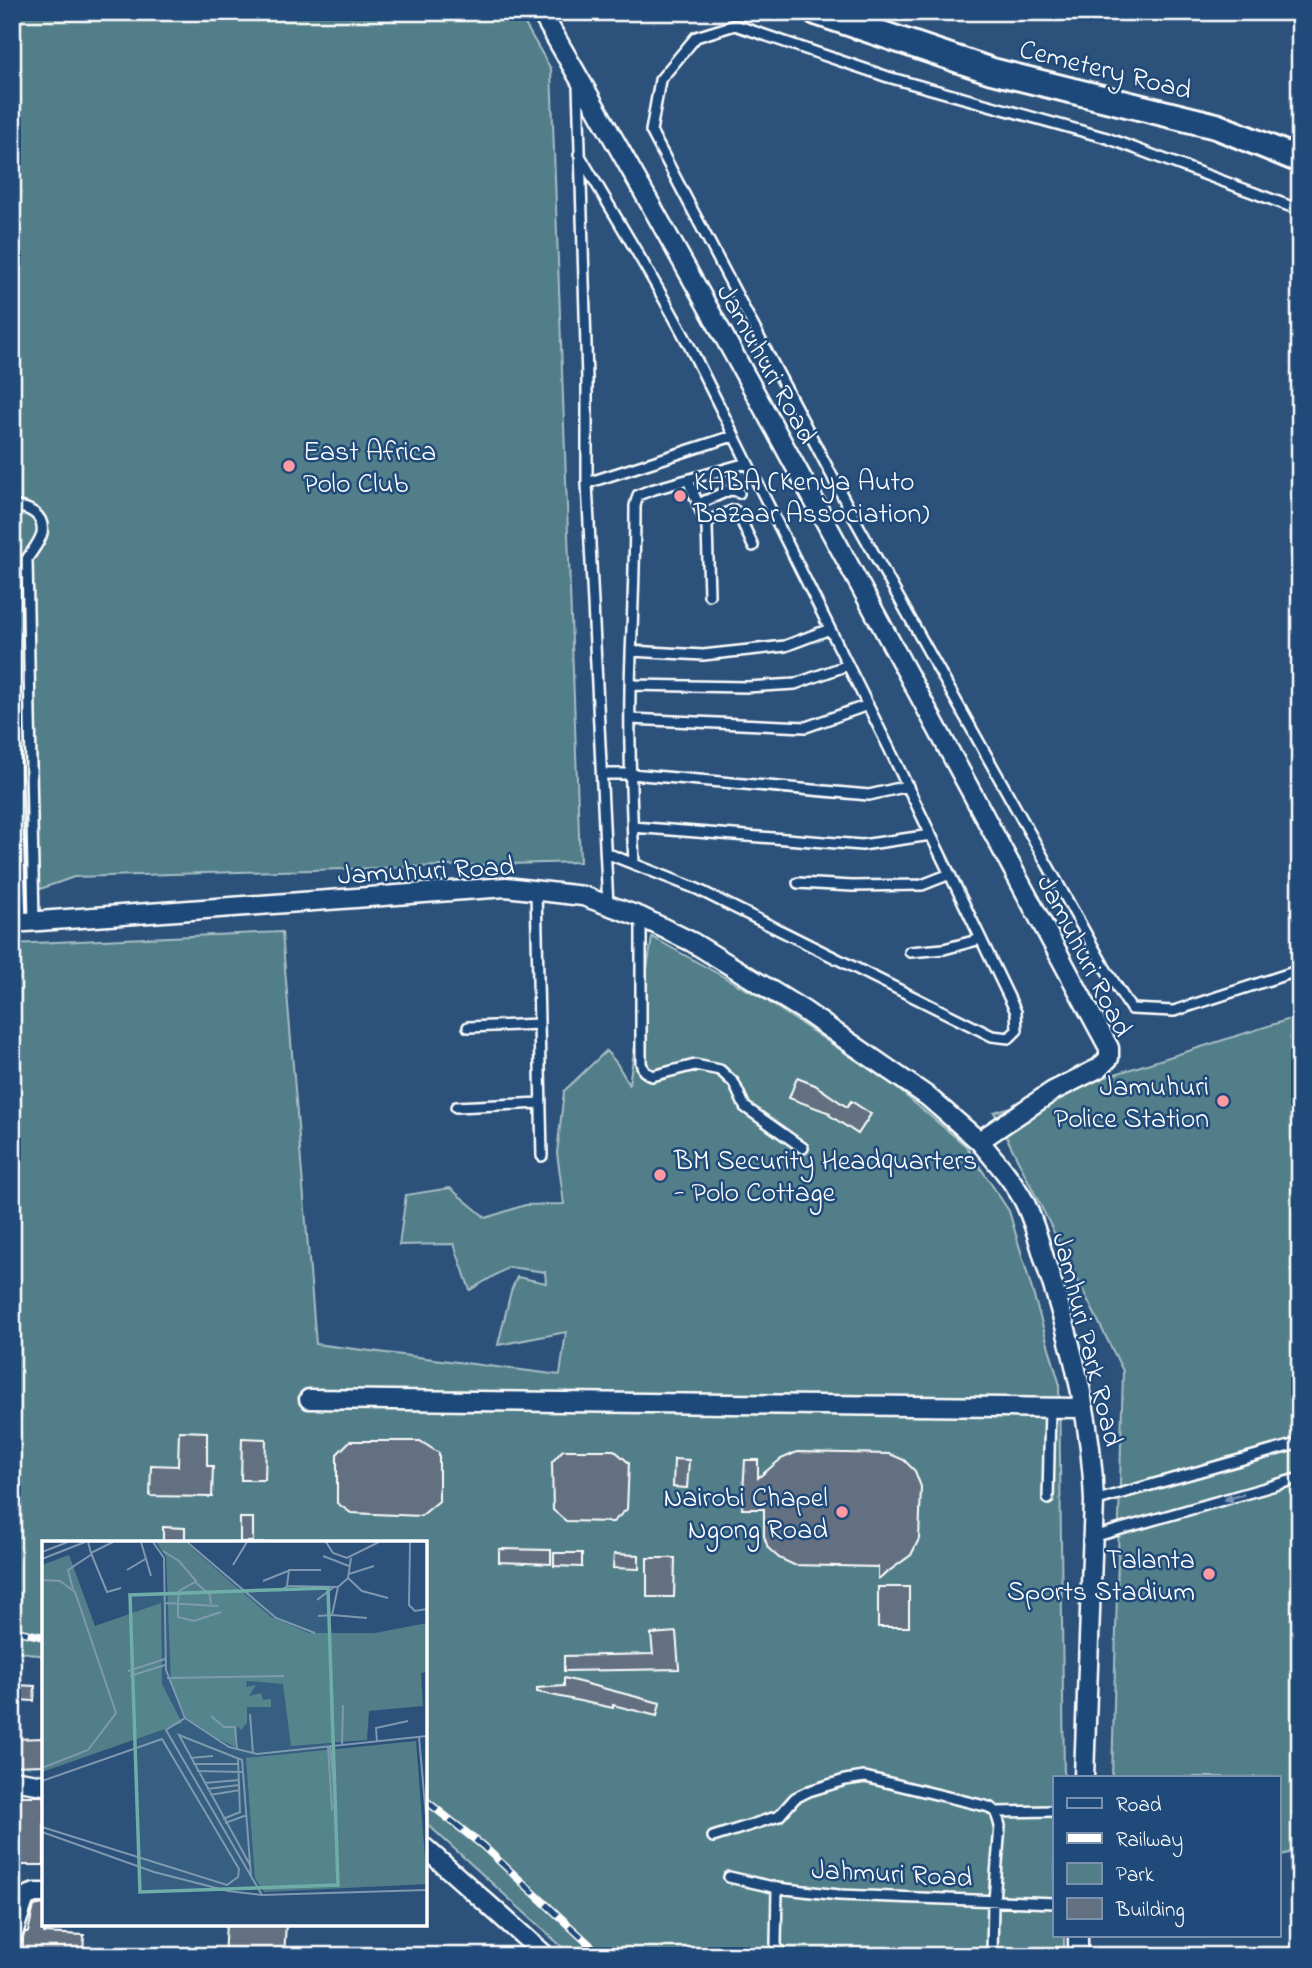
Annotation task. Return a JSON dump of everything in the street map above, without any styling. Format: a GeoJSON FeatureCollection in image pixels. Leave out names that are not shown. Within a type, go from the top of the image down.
{"type":"FeatureCollection","features":[{"type":"Feature","properties":{"kind":"street","name":"Jamuhuri Road"},"geometry":{"type":"LineString","coordinates":[[22,923],[506,887],[583,896],[641,917],[692,942],[803,1010],[927,1096],[979,1141],[1054,1091],[1099,1068],[1109,1059],[1109,1048],[659,219],[541,12]]}},
{"type":"Feature","properties":{"kind":"street","name":"Cemetery Road"},"geometry":{"type":"LineString","coordinates":[[816,12],[992,71],[1216,126],[1300,160]]}},
{"type":"Feature","properties":{"kind":"street","name":"Jamhuri Park Road"},"geometry":{"type":"LineString","coordinates":[[979,1141],[1025,1202],[1057,1296],[1093,1461],[1094,1501],[1084,1776]]}},
{"type":"Feature","properties":{"kind":"street"},"geometry":{"type":"LineString","coordinates":[[309,1399],[1083,1408]]}},
{"type":"Feature","properties":{"kind":"street"},"geometry":{"type":"LineString","coordinates":[[12,1780],[42,1784]]}},
{"type":"Feature","properties":{"kind":"street"},"geometry":{"type":"LineString","coordinates":[[427,1850],[546,1956]]}},
{"type":"Feature","properties":{"kind":"street"},"geometry":{"type":"LineString","coordinates":[[12,1936],[25,1897],[42,1893]]}},
{"type":"Feature","properties":{"kind":"street"},"geometry":{"type":"LineString","coordinates":[[1078,1937],[1078,1956]]}},
{"type":"Feature","properties":{"kind":"lane"},"geometry":{"type":"LineString","coordinates":[[1300,210],[1107,138],[888,77],[735,25],[696,37],[660,80],[651,131],[853,516],[1105,968],[1131,1009],[1174,1011],[1300,970]]}},
{"type":"Feature","properties":{"kind":"lane"},"geometry":{"type":"LineString","coordinates":[[577,75],[587,379],[587,483],[608,906]]}},
{"type":"Feature","properties":{"kind":"lane"},"geometry":{"type":"LineString","coordinates":[[579,154],[665,298],[908,786],[1016,1012],[1017,1030],[1009,1038],[992,1036],[697,889],[606,853]]}},
{"type":"Feature","properties":{"kind":"lane"},"geometry":{"type":"LineString","coordinates":[[587,483],[733,436]]}},
{"type":"Feature","properties":{"kind":"lane"},"geometry":{"type":"LineString","coordinates":[[634,864],[630,685],[635,586],[635,506],[638,495],[747,463]]}},
{"type":"Feature","properties":{"kind":"lane"},"geometry":{"type":"LineString","coordinates":[[688,480],[705,522],[709,595]]}},
{"type":"Feature","properties":{"kind":"lane"},"geometry":{"type":"LineString","coordinates":[[698,504],[730,490],[739,493]]}},
{"type":"Feature","properties":{"kind":"lane"},"geometry":{"type":"LineString","coordinates":[[12,507],[24,506],[37,514],[42,525],[42,536],[27,559],[22,923]]}},
{"type":"Feature","properties":{"kind":"lane"},"geometry":{"type":"LineString","coordinates":[[705,522],[734,510],[738,513],[753,546]]}},
{"type":"Feature","properties":{"kind":"lane"},"geometry":{"type":"LineString","coordinates":[[631,651],[703,654],[785,646],[830,629]]}},
{"type":"Feature","properties":{"kind":"lane"},"geometry":{"type":"LineString","coordinates":[[12,640],[22,923]]}},
{"type":"Feature","properties":{"kind":"lane"},"geometry":{"type":"LineString","coordinates":[[630,685],[747,687],[795,684],[848,665]]}},
{"type":"Feature","properties":{"kind":"lane"},"geometry":{"type":"LineString","coordinates":[[630,719],[806,727],[868,705]]}},
{"type":"Feature","properties":{"kind":"lane"},"geometry":{"type":"LineString","coordinates":[[602,774],[631,774],[869,795],[908,786]]}},
{"type":"Feature","properties":{"kind":"lane"},"geometry":{"type":"LineString","coordinates":[[633,827],[862,845],[931,835]]}},
{"type":"Feature","properties":{"kind":"lane"},"geometry":{"type":"LineString","coordinates":[[798,883],[852,886],[922,885],[950,874]]}},
{"type":"Feature","properties":{"kind":"lane"},"geometry":{"type":"LineString","coordinates":[[536,890],[542,1156]]}},
{"type":"Feature","properties":{"kind":"lane"},"geometry":{"type":"LineString","coordinates":[[641,917],[640,1063],[644,1071],[652,1076],[695,1066],[720,1070],[734,1083],[745,1107],[803,1148]]}},
{"type":"Feature","properties":{"kind":"lane"},"geometry":{"type":"LineString","coordinates":[[910,952],[944,949],[981,939]]}},
{"type":"Feature","properties":{"kind":"lane"},"geometry":{"type":"LineString","coordinates":[[468,1027],[539,1024]]}},
{"type":"Feature","properties":{"kind":"lane"},"geometry":{"type":"LineString","coordinates":[[456,1107],[541,1103]]}},
{"type":"Feature","properties":{"kind":"lane"},"geometry":{"type":"LineString","coordinates":[[1048,1499],[1050,1407]]}},
{"type":"Feature","properties":{"kind":"lane"},"geometry":{"type":"LineString","coordinates":[[1094,1501],[1300,1443]]}},
{"type":"Feature","properties":{"kind":"lane"},"geometry":{"type":"LineString","coordinates":[[1092,1538],[1300,1478]]}},
{"type":"Feature","properties":{"kind":"lane"},"geometry":{"type":"LineString","coordinates":[[713,1837],[779,1816],[795,1798],[809,1791],[865,1777],[989,1807],[996,1812],[1053,1811]]}},
{"type":"Feature","properties":{"kind":"lane"},"geometry":{"type":"LineString","coordinates":[[992,1956],[993,1900],[1000,1826],[996,1812]]}},
{"type":"Feature","properties":{"kind":"lane","name":"Jahmuri Road"},"geometry":{"type":"LineString","coordinates":[[729,1877],[777,1888],[839,1895],[1053,1903]]}},
{"type":"Feature","properties":{"kind":"lane"},"geometry":{"type":"LineString","coordinates":[[777,1888],[776,1945],[782,1956]]}},
{"type":"Feature","properties":{"kind":"green space","name":"East Africa Polo Club"},"geometry":{"type":"Polygon","coordinates":[[[12,12],[518,12],[551,69],[580,862],[74,877],[26,894],[12,894],[12,12]]]}},
{"type":"Feature","properties":{"kind":"green space"},"geometry":{"type":"Polygon","coordinates":[[[282,932],[316,1344],[560,1375],[566,1332],[498,1345],[517,1277],[546,1283],[545,1272],[509,1267],[470,1290],[454,1244],[399,1245],[406,1195],[450,1188],[486,1218],[525,1205],[564,1204],[557,1153],[564,1091],[606,1051],[629,1084],[652,937],[767,1001],[893,1085],[966,1146],[1009,1211],[1059,1382],[1064,1776],[1053,1776],[1053,1937],[1064,1937],[1064,1956],[572,1956],[427,1824],[427,1541],[42,1541],[42,1656],[12,1650],[12,944],[282,932]]]}},
{"type":"Feature","properties":{"kind":"green space","name":"Talanta Sports Stadium"},"geometry":{"type":"Polygon","coordinates":[[[1300,1016],[1300,1849],[1280,1856],[1280,1776],[1112,1776],[1123,1371],[994,1112],[1300,1016]]]}},
{"type":"Feature","properties":{"kind":"building"},"geometry":{"type":"Polygon","coordinates":[[[797,1078],[815,1085],[847,1107],[851,1101],[871,1114],[858,1134],[829,1115],[830,1113],[789,1098],[797,1078]]]}},
{"type":"Feature","properties":{"kind":"building"},"geometry":{"type":"Polygon","coordinates":[[[179,1431],[207,1432],[207,1466],[213,1466],[212,1497],[150,1496],[151,1465],[178,1466],[179,1431]]]}},
{"type":"Feature","properties":{"kind":"building"},"geometry":{"type":"Polygon","coordinates":[[[242,1438],[266,1439],[265,1480],[241,1480],[242,1438]]]}},
{"type":"Feature","properties":{"kind":"building"},"geometry":{"type":"Polygon","coordinates":[[[350,1441],[420,1441],[439,1453],[439,1501],[421,1516],[351,1513],[337,1503],[337,1454],[350,1441]]]}},
{"type":"Feature","properties":{"kind":"building"},"geometry":{"type":"Polygon","coordinates":[[[563,1450],[614,1450],[629,1463],[627,1509],[613,1522],[566,1521],[553,1510],[552,1462],[563,1450]]]}},
{"type":"Feature","properties":{"kind":"building","name":"Nairobi Chapel Ngong Road"},"geometry":{"type":"Polygon","coordinates":[[[797,1452],[890,1454],[904,1460],[915,1471],[921,1487],[919,1539],[911,1555],[878,1579],[878,1567],[794,1565],[779,1558],[768,1548],[764,1536],[764,1509],[742,1509],[745,1460],[758,1460],[758,1478],[781,1459],[797,1452]]]}},
{"type":"Feature","properties":{"kind":"building"},"geometry":{"type":"Polygon","coordinates":[[[674,1459],[689,1460],[687,1488],[673,1487],[674,1459]]]}},
{"type":"Feature","properties":{"kind":"building"},"geometry":{"type":"Polygon","coordinates":[[[240,1518],[253,1518],[253,1541],[240,1541],[240,1518]]]}},
{"type":"Feature","properties":{"kind":"building"},"geometry":{"type":"Polygon","coordinates":[[[163,1527],[185,1528],[185,1541],[163,1541],[163,1527]]]}},
{"type":"Feature","properties":{"kind":"building"},"geometry":{"type":"Polygon","coordinates":[[[499,1549],[551,1550],[551,1564],[499,1562],[499,1549]]]}},
{"type":"Feature","properties":{"kind":"building"},"geometry":{"type":"Polygon","coordinates":[[[554,1553],[582,1553],[582,1567],[554,1566],[554,1553]]]}},
{"type":"Feature","properties":{"kind":"building"},"geometry":{"type":"Polygon","coordinates":[[[614,1554],[639,1555],[639,1569],[613,1568],[614,1554]]]}},
{"type":"Feature","properties":{"kind":"building"},"geometry":{"type":"Polygon","coordinates":[[[647,1558],[675,1558],[674,1597],[647,1597],[647,1558]]]}},
{"type":"Feature","properties":{"kind":"building"},"geometry":{"type":"Polygon","coordinates":[[[878,1587],[909,1587],[909,1627],[878,1627],[878,1587]]]}},
{"type":"Feature","properties":{"kind":"building"},"geometry":{"type":"Polygon","coordinates":[[[676,1632],[679,1669],[564,1671],[564,1656],[653,1654],[651,1634],[676,1632]]]}},
{"type":"Feature","properties":{"kind":"building"},"geometry":{"type":"Polygon","coordinates":[[[564,1678],[660,1703],[657,1716],[613,1705],[613,1708],[537,1692],[537,1688],[564,1686],[564,1678]]]}},
{"type":"Feature","properties":{"kind":"building"},"geometry":{"type":"Polygon","coordinates":[[[16,1685],[35,1686],[34,1701],[15,1700],[16,1685]]]}},
{"type":"Feature","properties":{"kind":"building"},"geometry":{"type":"Polygon","coordinates":[[[42,1738],[42,1765],[12,1766],[12,1739],[42,1738]]]}},
{"type":"Feature","properties":{"kind":"building"},"geometry":{"type":"Polygon","coordinates":[[[12,1796],[42,1796],[42,1865],[12,1865],[12,1796]]]}},
{"type":"Feature","properties":{"kind":"building"},"geometry":{"type":"Polygon","coordinates":[[[42,1904],[44,1933],[84,1935],[83,1956],[23,1956],[23,1938],[25,1932],[28,1932],[34,1906],[42,1904]]]}},
{"type":"Feature","properties":{"kind":"building"},"geometry":{"type":"Polygon","coordinates":[[[226,1926],[286,1926],[284,1956],[224,1956],[226,1926]]]}},
{"type":"Feature","properties":{"kind":"railway"},"geometry":{"type":"LineString","coordinates":[[12,1630],[42,1637]]}},
{"type":"Feature","properties":{"kind":"railway"},"geometry":{"type":"LineString","coordinates":[[427,1802],[483,1846],[602,1956]]}},
{"type":"Feature","properties":{"kind":"place","name":"East Africa Polo Club"},"geometry":{"type":"Point","coordinates":[289,466]}},
{"type":"Feature","properties":{"kind":"place","name":"KABA (Kenya Auto Bazaar Association)"},"geometry":{"type":"Point","coordinates":[680,496]}},
{"type":"Feature","properties":{"kind":"place","name":"Jamuhuri Police Station"},"geometry":{"type":"Point","coordinates":[1223,1101]}},
{"type":"Feature","properties":{"kind":"place","name":"BM Security Headquarters - Polo Cottage"},"geometry":{"type":"Point","coordinates":[660,1175]}},
{"type":"Feature","properties":{"kind":"place","name":"Nairobi Chapel Ngong Road"},"geometry":{"type":"Point","coordinates":[842,1512]}},
{"type":"Feature","properties":{"kind":"place","name":"Talanta Sports Stadium"},"geometry":{"type":"Point","coordinates":[1209,1574]}}]}
